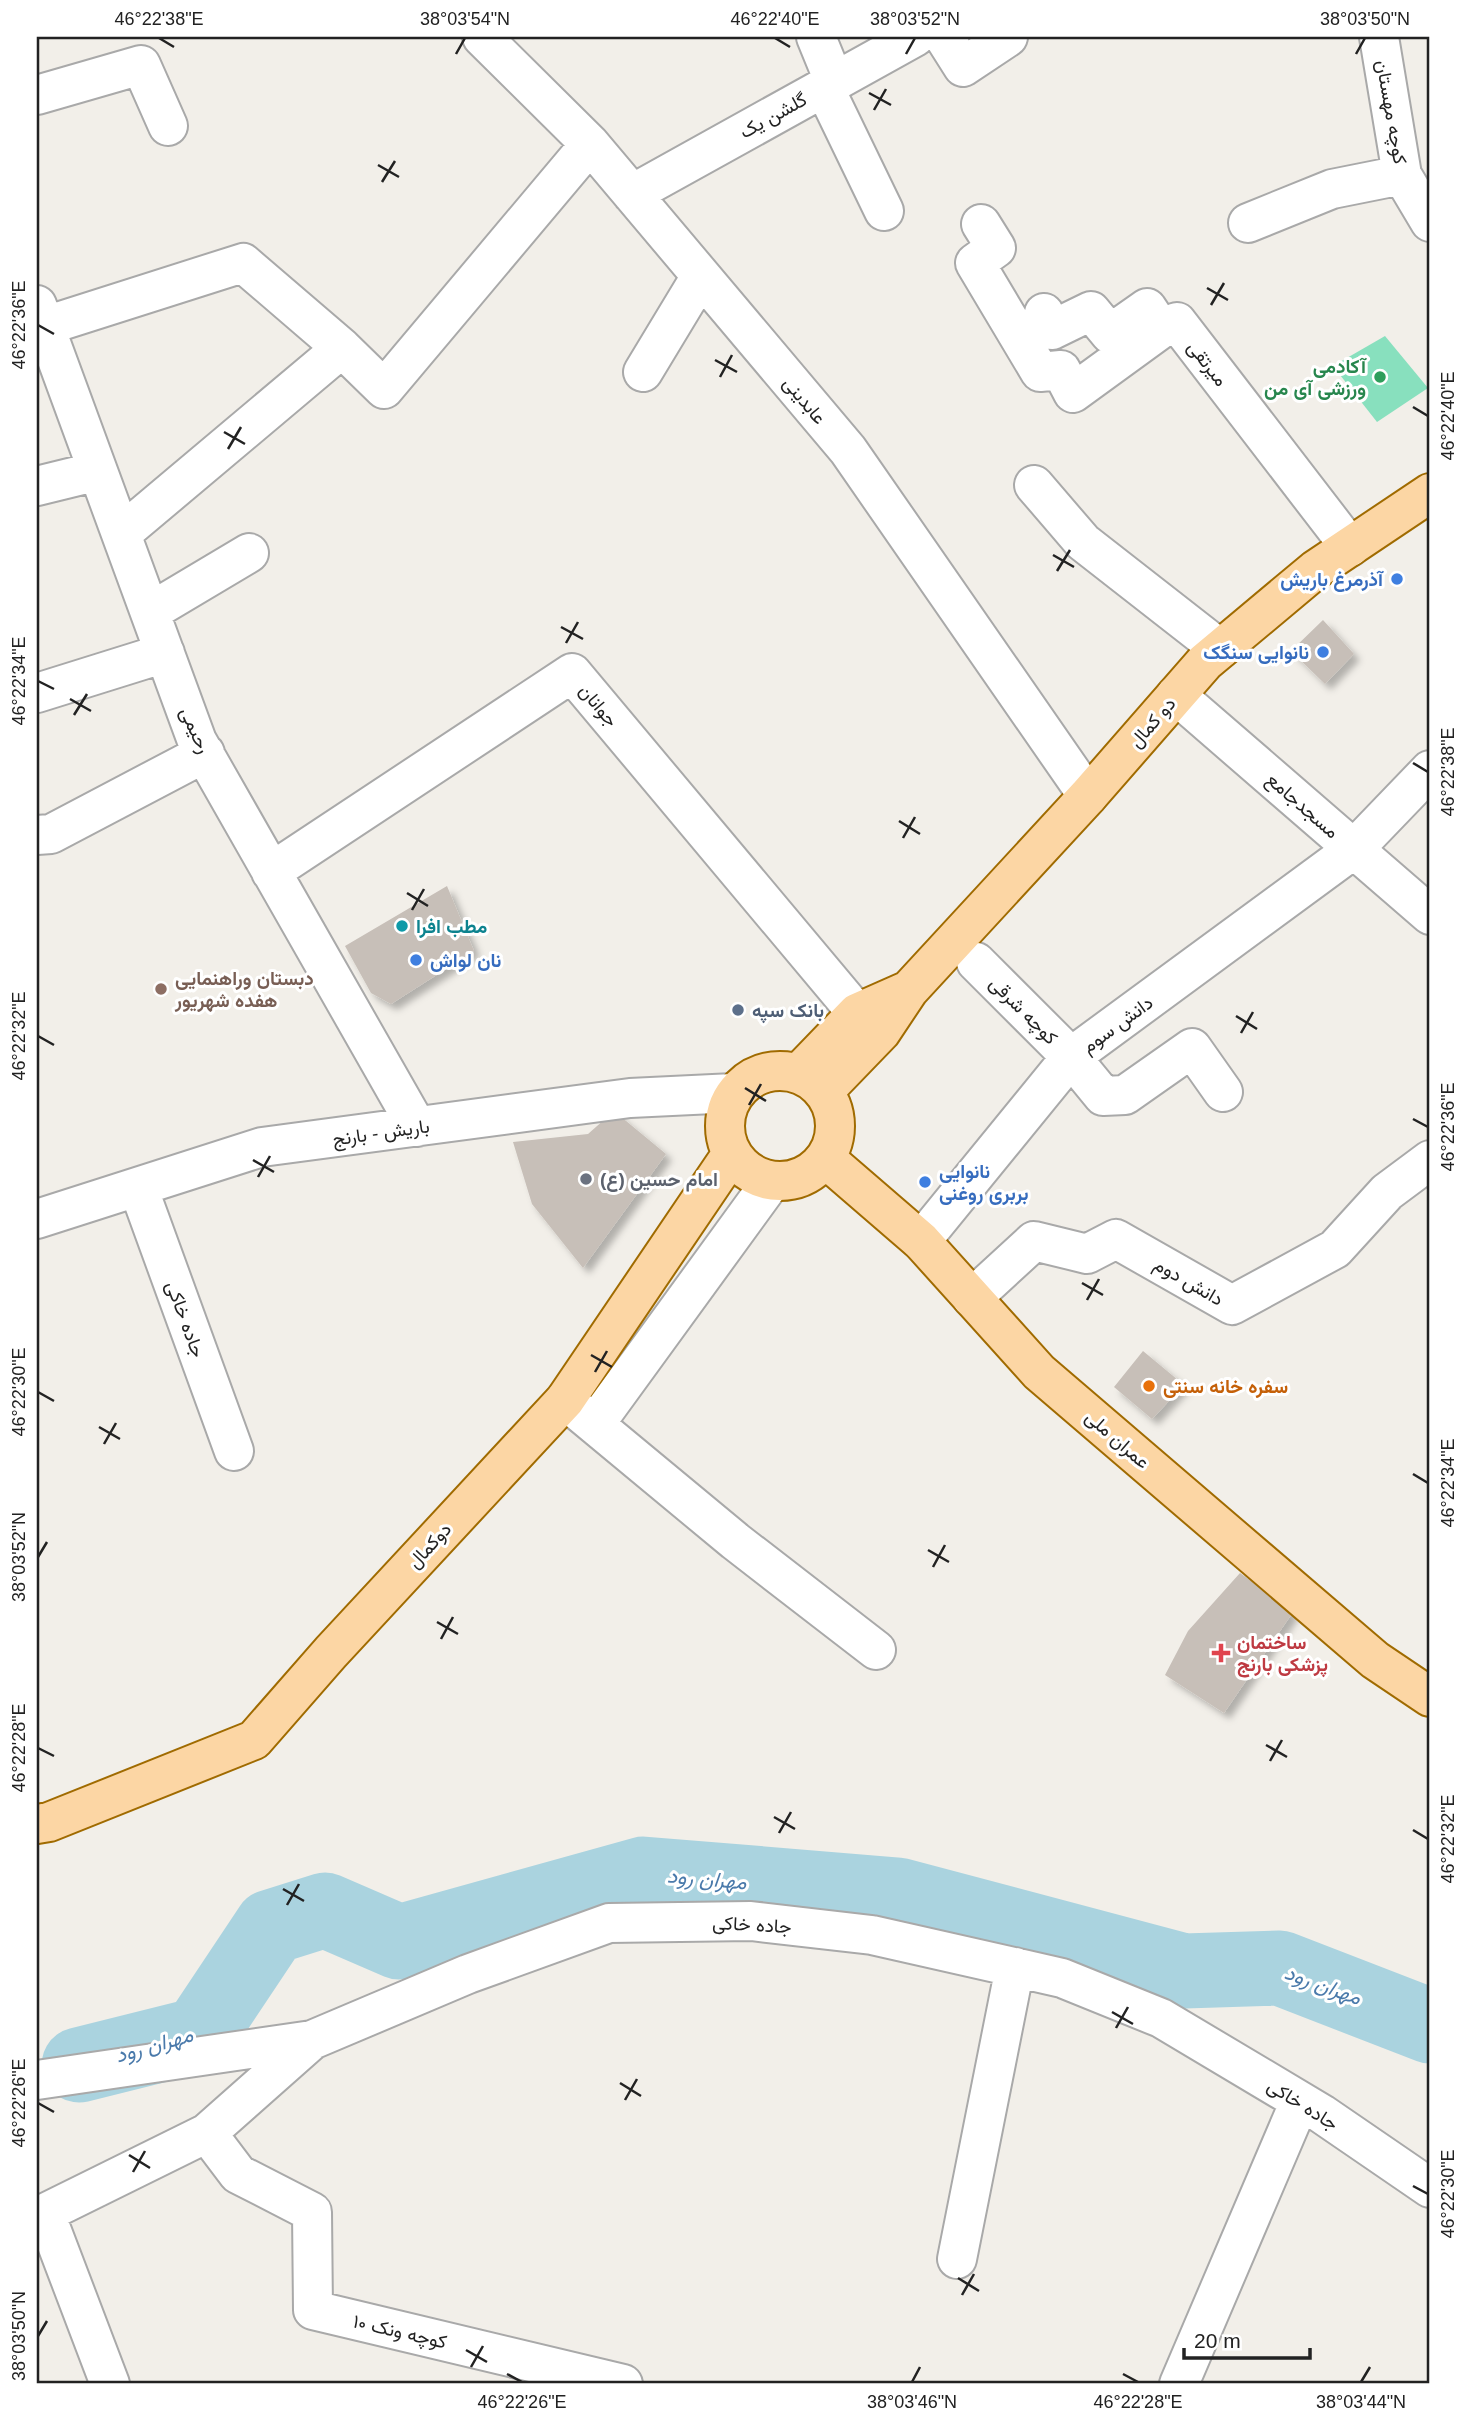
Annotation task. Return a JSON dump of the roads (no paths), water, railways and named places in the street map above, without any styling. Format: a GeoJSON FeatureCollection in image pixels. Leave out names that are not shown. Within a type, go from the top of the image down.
{"type":"FeatureCollection","features":[{"type":"Feature","properties":{"kind":"main road","name":"دو کمال"},"geometry":{"type":"LineString","coordinates":[[811,1082],[881,1031],[909,990],[1088,796],[1205,662],[1315,570],[1430,493]]}},
{"type":"Feature","properties":{"kind":"main road","name":"دو کمال"},"geometry":{"type":"LineString","coordinates":[[811,1082],[857,1013],[909,990]]}},
{"type":"Feature","properties":{"kind":"main road"},"geometry":{"type":"LineString","coordinates":[[775,1070],[811,1082],[835,1113],[835,1137],[826,1159],[802,1178],[771,1182],[748,1173],[731,1155],[724,1134],[725,1112],[734,1093],[752,1077],[775,1070]]}},
{"type":"Feature","properties":{"kind":"main road","name":"دوکمال"},"geometry":{"type":"LineString","coordinates":[[37,1824],[49,1822],[254,1740],[340,1642],[565,1400],[731,1155]]}},
{"type":"Feature","properties":{"kind":"main road","name":"عمران ملی"},"geometry":{"type":"LineString","coordinates":[[826,1159],[921,1241],[1039,1372],[1375,1660],[1428,1691]]}},
{"type":"Feature","properties":{"kind":"street","name":"عابدینی"},"geometry":{"type":"LineString","coordinates":[[482,37],[590,144],[848,450],[1088,796]]}},
{"type":"Feature","properties":{"kind":"street"},"geometry":{"type":"LineString","coordinates":[[816,37],[829,84],[884,211]]}},
{"type":"Feature","properties":{"kind":"street","name":"گلشن یک"},"geometry":{"type":"LineString","coordinates":[[632,194],[915,37]]}},
{"type":"Feature","properties":{"kind":"street"},"geometry":{"type":"LineString","coordinates":[[944,37],[963,67],[1008,37]]}},
{"type":"Feature","properties":{"kind":"street","name":"کوچه مهستان"},"geometry":{"type":"LineString","coordinates":[[1379,37],[1402,175],[1430,222]]}},
{"type":"Feature","properties":{"kind":"street"},"geometry":{"type":"LineString","coordinates":[[37,95],[141,65],[168,126]]}},
{"type":"Feature","properties":{"kind":"street"},"geometry":{"type":"LineString","coordinates":[[41,316],[243,263],[342,348],[384,389],[590,144]]}},
{"type":"Feature","properties":{"kind":"street"},"geometry":{"type":"LineString","coordinates":[[1248,223],[1332,189],[1402,175]]}},
{"type":"Feature","properties":{"kind":"street"},"geometry":{"type":"LineString","coordinates":[[981,224],[996,248],[975,263],[1040,372],[1061,370],[1073,393],[1161,329]]}},
{"type":"Feature","properties":{"kind":"street"},"geometry":{"type":"LineString","coordinates":[[643,372],[701,276]]}},
{"type":"Feature","properties":{"kind":"street","name":"میرتقی"},"geometry":{"type":"LineString","coordinates":[[1044,313],[1052,330],[1091,311],[1110,334],[1147,308],[1161,329],[1177,322],[1350,547]]}},
{"type":"Feature","properties":{"kind":"street","name":"رحیمی"},"geometry":{"type":"LineString","coordinates":[[41,316],[197,741],[417,1127]]}},
{"type":"Feature","properties":{"kind":"street"},"geometry":{"type":"LineString","coordinates":[[121,534],[342,348]]}},
{"type":"Feature","properties":{"kind":"street"},"geometry":{"type":"LineString","coordinates":[[37,486],[98,471]]}},
{"type":"Feature","properties":{"kind":"street"},"geometry":{"type":"LineString","coordinates":[[1034,485],[1083,542],[1220,649]]}},
{"type":"Feature","properties":{"kind":"street"},"geometry":{"type":"LineString","coordinates":[[150,612],[249,553]]}},
{"type":"Feature","properties":{"kind":"street"},"geometry":{"type":"LineString","coordinates":[[37,694],[165,653]]}},
{"type":"Feature","properties":{"kind":"street","name":"جوانان"},"geometry":{"type":"LineString","coordinates":[[271,872],[572,673],[857,1013]]}},
{"type":"Feature","properties":{"kind":"street","name":"مسجدجامع"},"geometry":{"type":"LineString","coordinates":[[1176,695],[1430,915]]}},
{"type":"Feature","properties":{"kind":"street"},"geometry":{"type":"LineString","coordinates":[[37,835],[51,834],[205,753]]}},
{"type":"Feature","properties":{"kind":"street","name":"دانش سوم"},"geometry":{"type":"LineString","coordinates":[[921,1241],[1071,1057],[1354,849],[1430,770]]}},
{"type":"Feature","properties":{"kind":"street","name":"کوچه شرقی"},"geometry":{"type":"LineString","coordinates":[[976,962],[1071,1057],[1103,1096],[1125,1095],[1192,1048],[1223,1092]]}},
{"type":"Feature","properties":{"kind":"street","name":"باریش - بارنج"},"geometry":{"type":"LineString","coordinates":[[37,1219],[262,1147],[630,1098],[734,1093]]}},
{"type":"Feature","properties":{"kind":"street","name":"دانش دوم"},"geometry":{"type":"LineString","coordinates":[[972,1298],[1034,1241],[1087,1254],[1116,1239],[1231,1305],[1335,1250],[1387,1192],[1430,1160]]}},
{"type":"Feature","properties":{"kind":"street"},"geometry":{"type":"LineString","coordinates":[[595,1424],[771,1182]]}},
{"type":"Feature","properties":{"kind":"street","name":"جاده خاکی"},"geometry":{"type":"LineString","coordinates":[[138,1187],[234,1451]]}},
{"type":"Feature","properties":{"kind":"street"},"geometry":{"type":"LineString","coordinates":[[565,1400],[735,1541],[876,1650]]}},
{"type":"Feature","properties":{"kind":"street","name":"جاده خاکی"},"geometry":{"type":"LineString","coordinates":[[37,2080],[312,2040],[468,1974],[609,1923],[751,1921],[872,1935],[1062,1978],[1161,2018],[1300,2101],[1430,2188]]}},
{"type":"Feature","properties":{"kind":"street"},"geometry":{"type":"LineString","coordinates":[[957,2259],[1015,1967]]}},
{"type":"Feature","properties":{"kind":"street"},"geometry":{"type":"LineString","coordinates":[[110,2384],[45,2213],[207,2133],[312,2040]]}},
{"type":"Feature","properties":{"kind":"street"},"geometry":{"type":"LineString","coordinates":[[1179,2384],[1300,2101]]}},
{"type":"Feature","properties":{"kind":"street","name":"کوچه ونک ۱۰"},"geometry":{"type":"LineString","coordinates":[[207,2133],[238,2174],[312,2212],[313,2310],[623,2384]]}},
{"type":"Feature","properties":{"kind":"waterway","name":"مهران رود"},"geometry":{"type":"LineString","coordinates":[[79,2065],[199,2035],[271,1927],[325,1910],[399,1942],[643,1874],[898,1895],[1184,1971],[1280,1968],[1430,2026]]}},
{"type":"Feature","properties":{"kind":"place","name":"آکادمی ورزشی آی من"},"geometry":{"type":"Point","coordinates":[1380,377]}},
{"type":"Feature","properties":{"kind":"place","name":"آذرمرغ باریش"},"geometry":{"type":"Point","coordinates":[1397,579]}},
{"type":"Feature","properties":{"kind":"place","name":"نانوایی سنگک"},"geometry":{"type":"Point","coordinates":[1323,652]}},
{"type":"Feature","properties":{"kind":"place","name":"مطب افرا"},"geometry":{"type":"Point","coordinates":[402,926]}},
{"type":"Feature","properties":{"kind":"place","name":"نان لواش"},"geometry":{"type":"Point","coordinates":[416,960]}},
{"type":"Feature","properties":{"kind":"place","name":"دبستان وراهنمایی هفده شهریور"},"geometry":{"type":"Point","coordinates":[161,989]}},
{"type":"Feature","properties":{"kind":"place","name":"بانک سپه"},"geometry":{"type":"Point","coordinates":[738,1010]}},
{"type":"Feature","properties":{"kind":"place","name":"امام حسین (ع)"},"geometry":{"type":"Point","coordinates":[586,1179]}},
{"type":"Feature","properties":{"kind":"place","name":"نانوایی بربری روغنی"},"geometry":{"type":"Point","coordinates":[925,1182]}},
{"type":"Feature","properties":{"kind":"place","name":"سفره خانه سنتی"},"geometry":{"type":"Point","coordinates":[1149,1386]}},
{"type":"Feature","properties":{"kind":"place","name":"ساختمان پزشکی بارنج"},"geometry":{"type":"Point","coordinates":[1221,1653]}}]}
